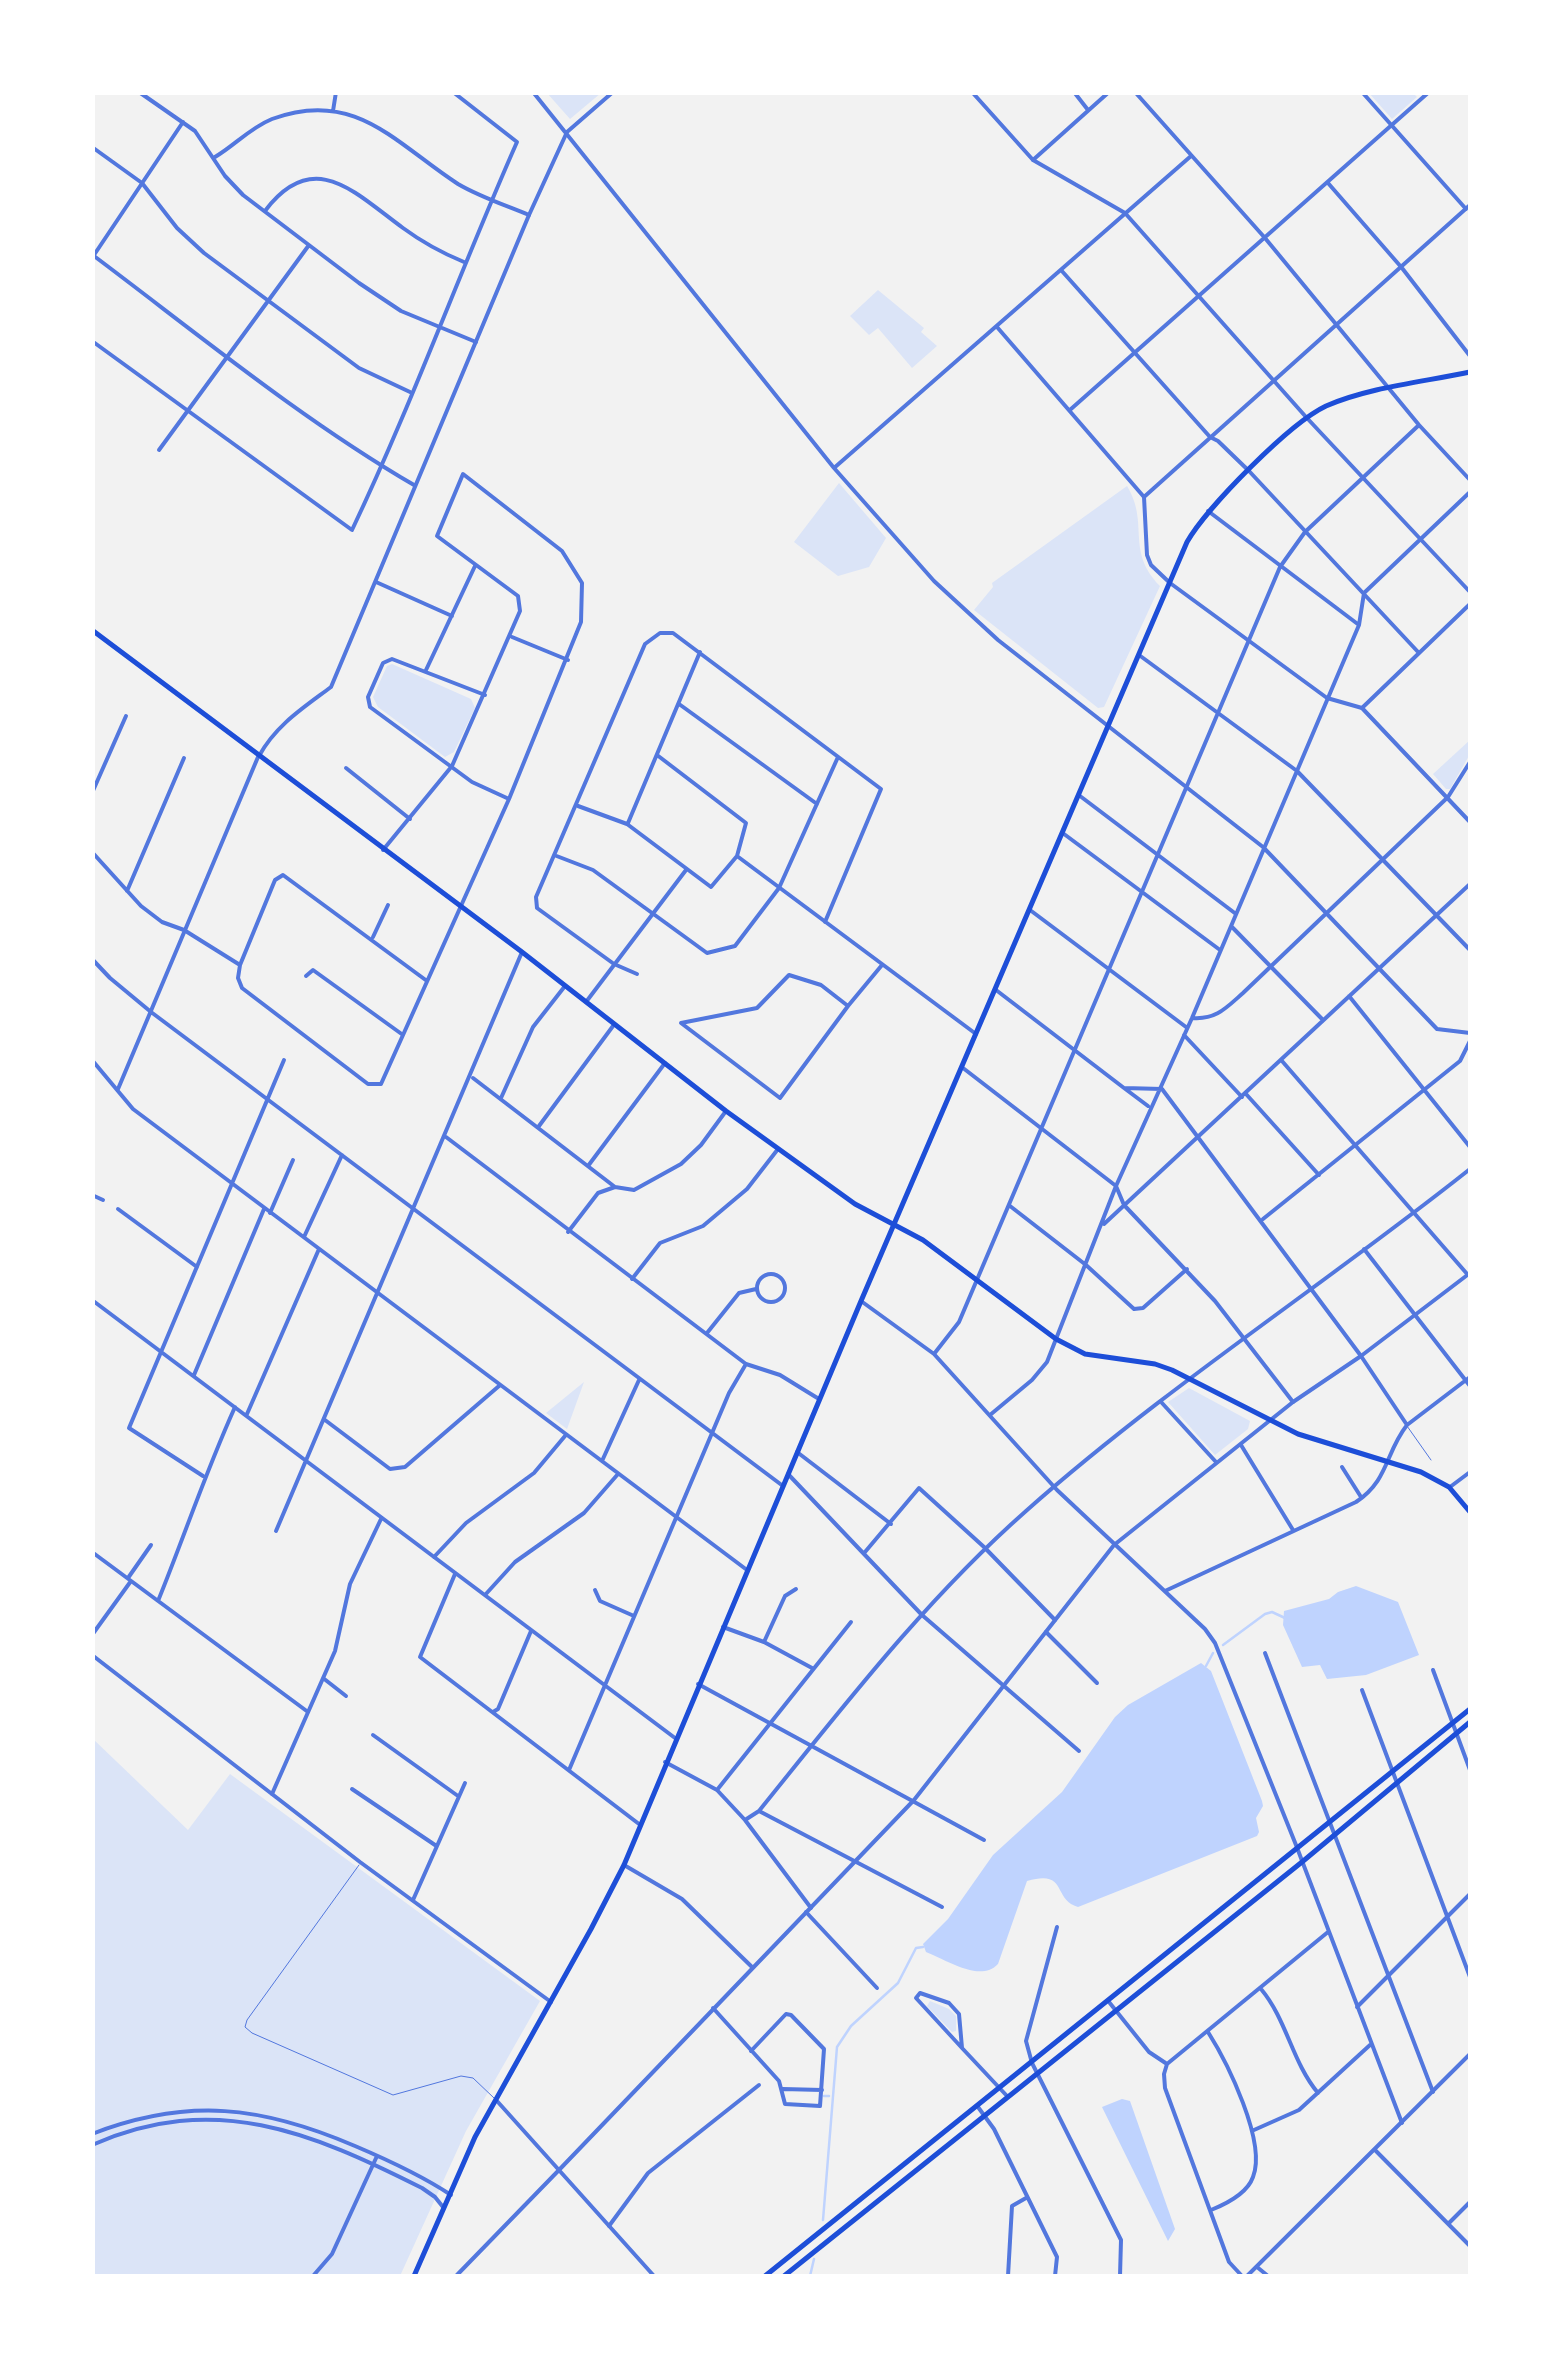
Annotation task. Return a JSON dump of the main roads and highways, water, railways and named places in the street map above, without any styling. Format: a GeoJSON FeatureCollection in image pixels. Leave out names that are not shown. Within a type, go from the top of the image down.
{"type":"FeatureCollection","features":[{"type":"Feature","properties":{"kind":"main road"},"geometry":{"type":"LineString","coordinates":[[414,2276],[475,2136],[624,1864],[674,1738],[1187,542],[1208,510],[1306,417],[1346,399],[1470,372]]}},
{"type":"Feature","properties":{"kind":"main road"},"geometry":{"type":"LineString","coordinates":[[92,630],[522,952],[726,1111],[855,1204],[924,1240],[1056,1339],[1085,1354],[1154,1364],[1298,1434],[1421,1472],[1449,1487],[1470,1512]]}},
{"type":"Feature","properties":{"kind":"main road"},"geometry":{"type":"LineString","coordinates":[[778,2266],[784,2276],[1302,1862],[1454,1728],[1470,1709]]}},
{"type":"Feature","properties":{"kind":"main road"},"geometry":{"type":"LineString","coordinates":[[765,2276],[1331,1823],[1395,1778],[1454,1728],[1470,1722]]}},
{"type":"Feature","properties":{"kind":"water"},"geometry":{"type":"Polygon","coordinates":[[[1356,1586],[1398,1602],[1419,1655],[1366,1675],[1327,1679],[1320,1665],[1302,1667],[1283,1625],[1284,1611],[1329,1599],[1356,1586]]]}},
{"type":"Feature","properties":{"kind":"water"},"geometry":{"type":"Polygon","coordinates":[[[1201,1663],[1211,1671],[1262,1801],[1256,1818],[1257,1836],[1078,1907],[1049,1879],[1027,1881],[998,1964],[991,1969],[973,1971],[926,1952],[923,1944],[948,1919],[993,1855],[1062,1792],[1115,1717],[1128,1705],[1201,1663]]]}},
{"type":"Feature","properties":{"kind":"water"},"geometry":{"type":"Polygon","coordinates":[[[1122,2099],[1130,2101],[1175,2229],[1168,2241],[1102,2107],[1122,2099]]]}},
{"type":"Feature","properties":{"kind":"waterway"},"geometry":{"type":"LineString","coordinates":[[1223,1645],[1265,1614],[1272,1612],[1285,1618]]}},
{"type":"Feature","properties":{"kind":"waterway"},"geometry":{"type":"LineString","coordinates":[[1206,1666],[1213,1653]]}},
{"type":"Feature","properties":{"kind":"waterway"},"geometry":{"type":"LineString","coordinates":[[823,2220],[837,2047],[851,2026],[898,1983],[916,1948],[923,1947]]}},
{"type":"Feature","properties":{"kind":"waterway"},"geometry":{"type":"LineString","coordinates":[[824,2096],[829,2096]]}},
{"type":"Feature","properties":{"kind":"waterway"},"geometry":{"type":"LineString","coordinates":[[810,2276],[814,2259]]}}]}
